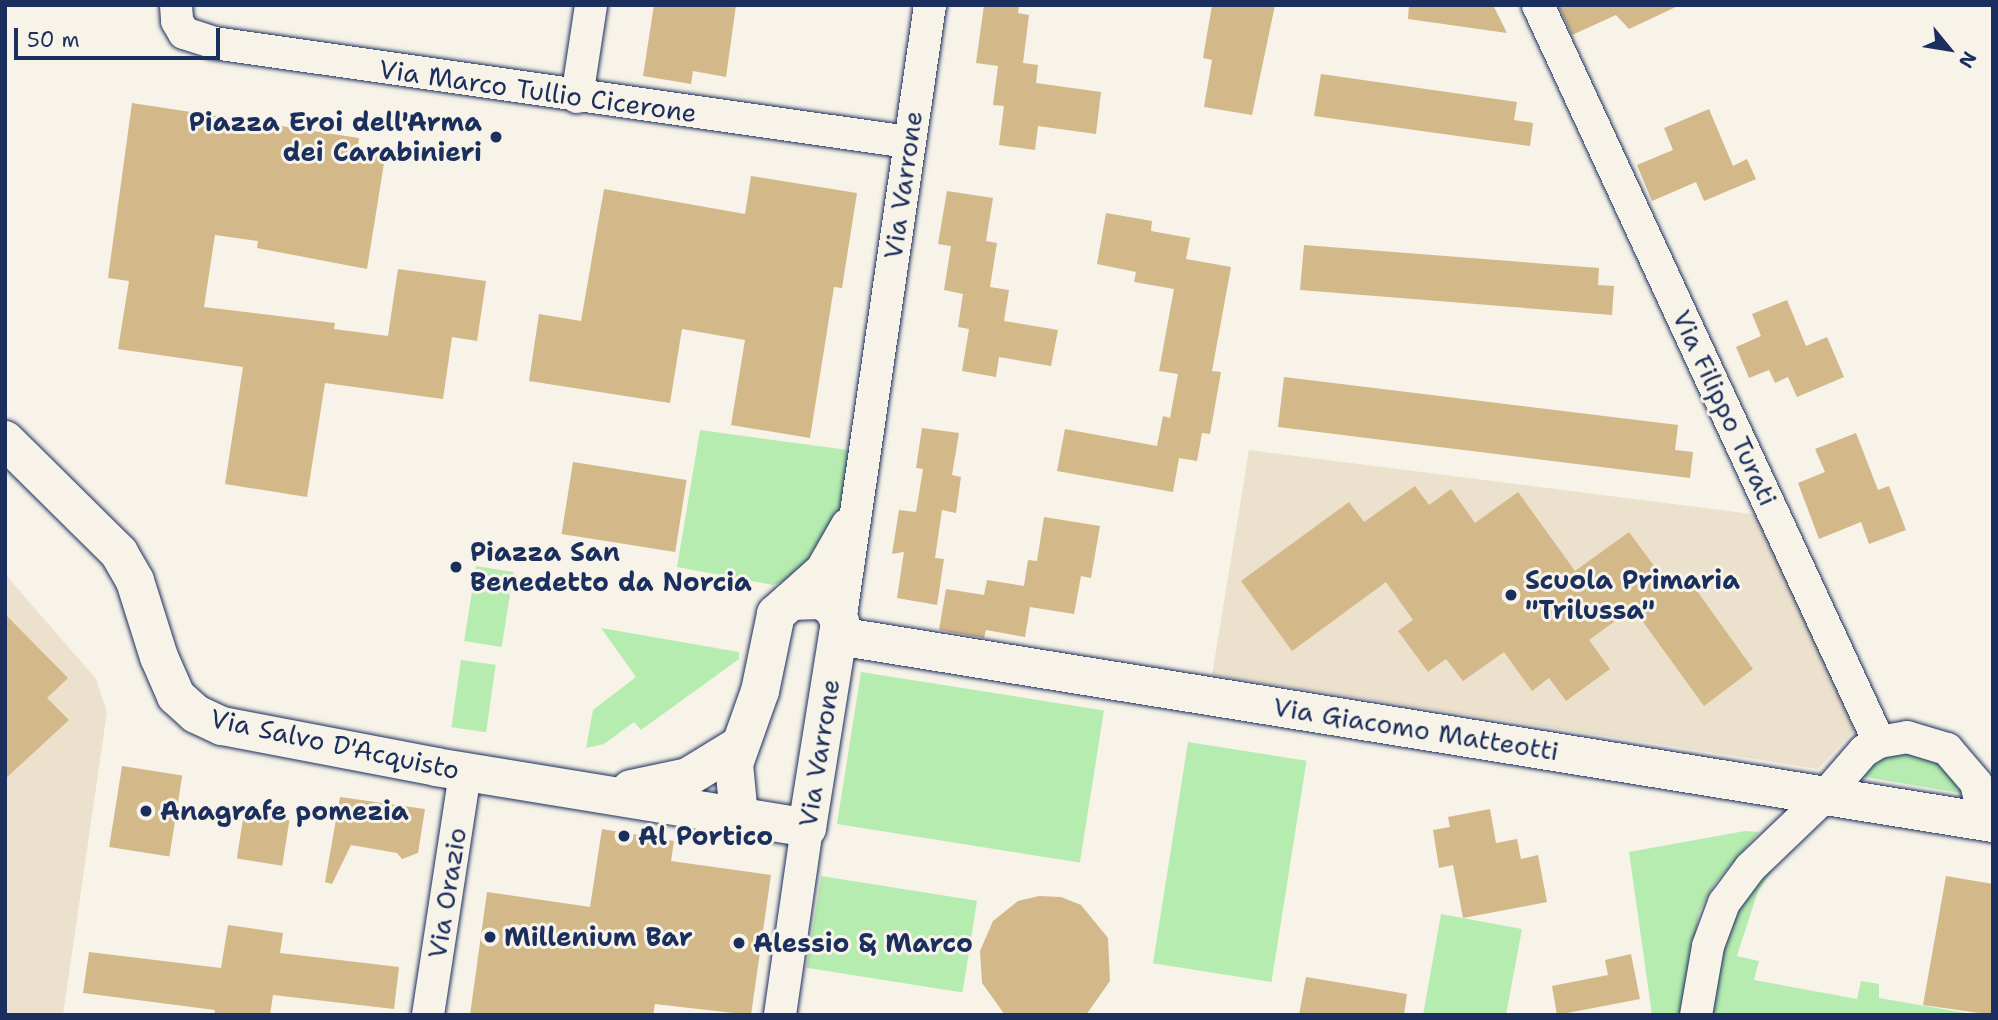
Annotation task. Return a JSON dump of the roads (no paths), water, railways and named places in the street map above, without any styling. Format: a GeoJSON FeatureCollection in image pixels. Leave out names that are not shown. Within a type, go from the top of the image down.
{"type":"FeatureCollection","features":[{"type":"Feature","properties":{"kind":"street"},"geometry":{"type":"LineString","coordinates":[[577,97],[591,5]]}},
{"type":"Feature","properties":{"kind":"street","name":"Via Varrone"},"geometry":{"type":"LineString","coordinates":[[780,1015],[930,5]]}},
{"type":"Feature","properties":{"kind":"street","name":"Via Filippo Turati"},"geometry":{"type":"LineString","coordinates":[[1538,5],[1879,741]]}},
{"type":"Feature","properties":{"kind":"street","name":"Via Marco Tullio Cicerone"},"geometry":{"type":"LineString","coordinates":[[176,13],[187,35],[214,43],[577,97],[908,142]]}},
{"type":"Feature","properties":{"kind":"street","name":"Via Salvo D'Acquisto"},"geometry":{"type":"LineString","coordinates":[[5,440],[124,560],[138,588],[167,678],[176,696],[196,714],[222,726],[465,772],[605,792],[807,828]]}},
{"type":"Feature","properties":{"kind":"street","name":"Via Varrone"},"geometry":{"type":"LineString","coordinates":[[782,606],[811,582],[831,557],[859,491]]}},
{"type":"Feature","properties":{"kind":"street"},"geometry":{"type":"LineString","coordinates":[[739,816],[733,778],[737,747],[760,691],[769,639],[782,606],[800,599],[821,600],[833,608],[839,629]]}},
{"type":"Feature","properties":{"kind":"street","name":"Via Giacomo Matteotti"},"geometry":{"type":"LineString","coordinates":[[839,629],[1989,822]]}},
{"type":"Feature","properties":{"kind":"street"},"geometry":{"type":"LineString","coordinates":[[1696,1015],[1708,946],[1724,903],[1757,860],[1825,796],[1849,764],[1879,741],[1923,739],[1947,749],[1976,783],[1989,822]]}},
{"type":"Feature","properties":{"kind":"street","name":"Via Salvo D'Acquisto"},"geometry":{"type":"LineString","coordinates":[[605,792],[674,782],[706,769],[737,747]]}},
{"type":"Feature","properties":{"kind":"street","name":"Via Orazio"},"geometry":{"type":"LineString","coordinates":[[428,1015],[465,772]]}},
{"type":"Feature","properties":{"kind":"place","name":"Piazza Eroi dell'Arma dei Carabinieri"},"geometry":{"type":"Point","coordinates":[496,137]}},
{"type":"Feature","properties":{"kind":"place","name":"Piazza San Benedetto da Norcia"},"geometry":{"type":"Point","coordinates":[456,567]}},
{"type":"Feature","properties":{"kind":"place","name":"Scuola Primaria \"Trilussa\""},"geometry":{"type":"Point","coordinates":[1511,595]}},
{"type":"Feature","properties":{"kind":"place","name":"Anagrafe pomezia"},"geometry":{"type":"Point","coordinates":[146,811]}},
{"type":"Feature","properties":{"kind":"place","name":"Al Portico"},"geometry":{"type":"Point","coordinates":[624,836]}},
{"type":"Feature","properties":{"kind":"place","name":"Millenium Bar"},"geometry":{"type":"Point","coordinates":[490,937]}},
{"type":"Feature","properties":{"kind":"place","name":"Alessio & Marco"},"geometry":{"type":"Point","coordinates":[739,943]}}]}
